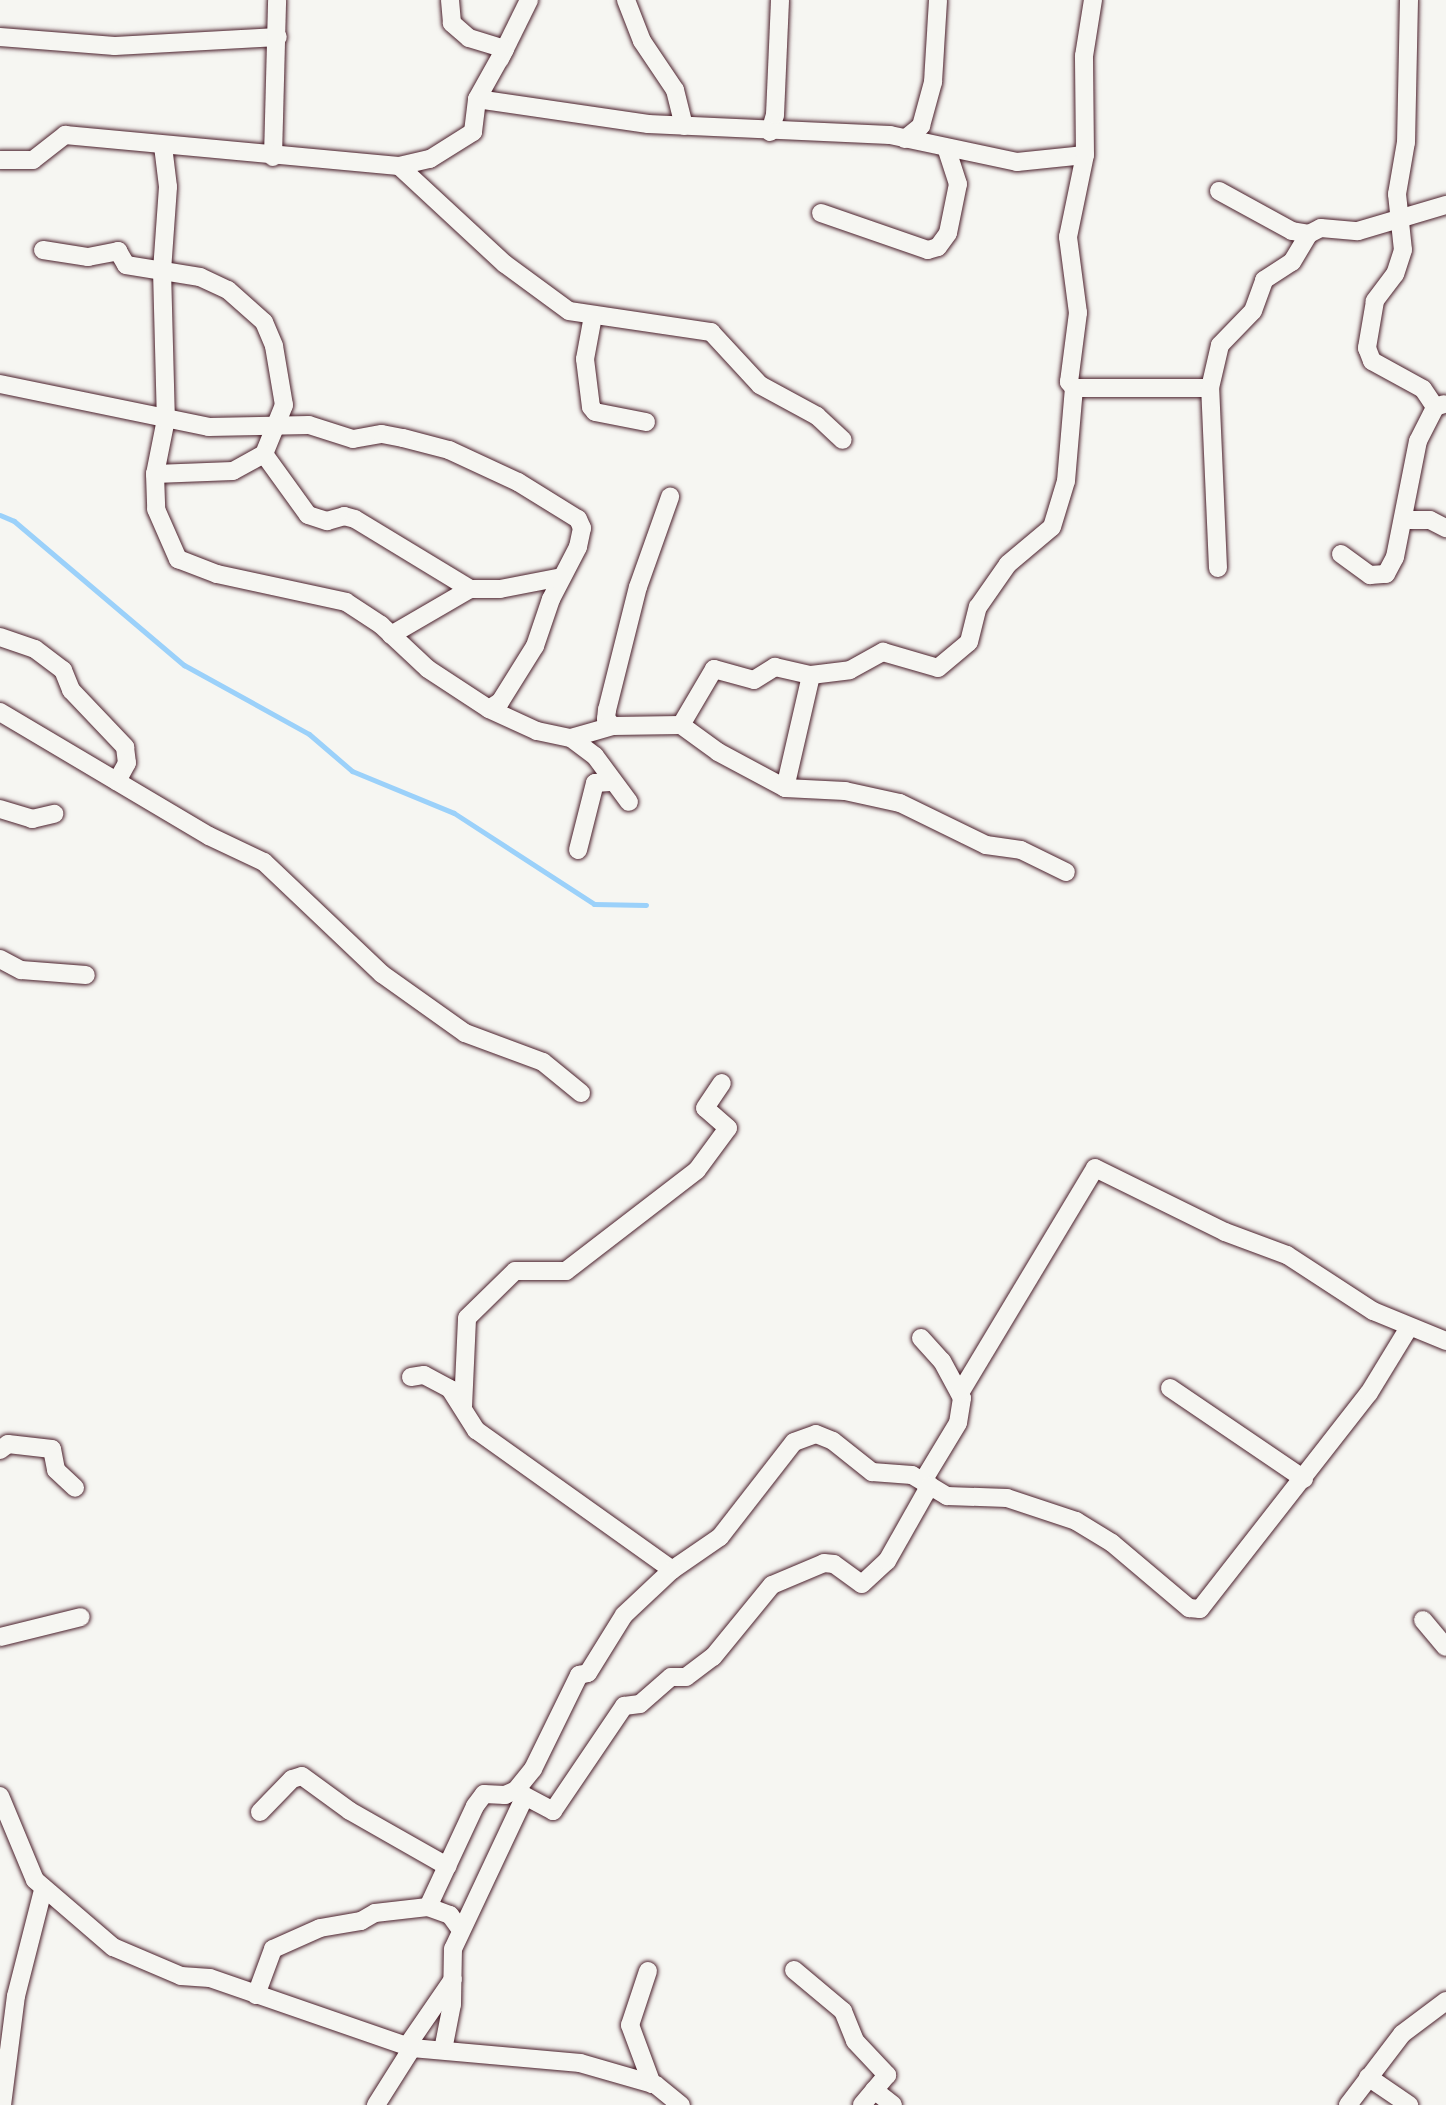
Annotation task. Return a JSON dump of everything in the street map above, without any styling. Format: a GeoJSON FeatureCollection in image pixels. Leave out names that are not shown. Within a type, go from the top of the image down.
{"type":"FeatureCollection","features":[{"type":"Feature","properties":{"kind":"street"},"geometry":{"type":"LineString","coordinates":[[273,157],[277,0]]}},
{"type":"Feature","properties":{"kind":"street"},"geometry":{"type":"LineString","coordinates":[[450,0],[452,23],[469,38],[505,49]]}},
{"type":"Feature","properties":{"kind":"street"},"geometry":{"type":"LineString","coordinates":[[0,160],[33,160],[65,135],[273,157],[399,166],[430,159],[473,132],[477,99],[529,0]]}},
{"type":"Feature","properties":{"kind":"street"},"geometry":{"type":"LineString","coordinates":[[626,0],[642,41],[675,90],[684,126]]}},
{"type":"Feature","properties":{"kind":"street"},"geometry":{"type":"LineString","coordinates":[[770,132],[775,115],[780,0]]}},
{"type":"Feature","properties":{"kind":"street"},"geometry":{"type":"LineString","coordinates":[[905,139],[921,126],[933,82],[938,0]]}},
{"type":"Feature","properties":{"kind":"street"},"geometry":{"type":"LineString","coordinates":[[681,725],[714,669],[754,680],[775,667],[811,675],[850,670],[883,652],[938,668],[969,642],[978,607],[1001,575],[1052,527],[1066,481],[1074,388],[1069,382],[1078,313],[1068,237],[1085,155],[1084,56],[1093,0]]}},
{"type":"Feature","properties":{"kind":"street"},"geometry":{"type":"LineString","coordinates":[[1341,554],[1370,575],[1386,574],[1395,557],[1418,441],[1440,405],[1423,389],[1372,361],[1367,348],[1375,301],[1395,274],[1403,250],[1397,194],[1406,142],[1407,2]]}},
{"type":"Feature","properties":{"kind":"street"},"geometry":{"type":"LineString","coordinates":[[0,37],[115,46],[278,37]]}},
{"type":"Feature","properties":{"kind":"street"},"geometry":{"type":"LineString","coordinates":[[477,99],[684,126],[770,132],[828,129],[905,139],[1017,162],[1085,155]]}},
{"type":"Feature","properties":{"kind":"street"},"geometry":{"type":"LineString","coordinates":[[163,146],[168,187],[162,270],[166,419],[155,474],[156,509],[178,559],[217,574],[346,602],[391,635],[428,669],[489,709],[537,731],[571,738],[595,756],[610,782],[629,802]]}},
{"type":"Feature","properties":{"kind":"street"},"geometry":{"type":"LineString","coordinates":[[821,213],[928,250],[938,247],[948,233],[958,184],[946,148]]}},
{"type":"Feature","properties":{"kind":"street"},"geometry":{"type":"LineString","coordinates":[[399,166],[505,264],[569,311],[711,332],[760,385],[817,416],[843,440]]}},
{"type":"Feature","properties":{"kind":"street"},"geometry":{"type":"LineString","coordinates":[[1219,191],[1292,231],[1309,234]]}},
{"type":"Feature","properties":{"kind":"street"},"geometry":{"type":"LineString","coordinates":[[1397,194],[1420,213]]}},
{"type":"Feature","properties":{"kind":"street"},"geometry":{"type":"LineString","coordinates":[[1218,568],[1210,388],[1220,345],[1253,311],[1264,280],[1292,262],[1309,234],[1321,228],[1358,231],[1446,205]]}},
{"type":"Feature","properties":{"kind":"street"},"geometry":{"type":"LineString","coordinates":[[43,250],[88,257],[118,251],[126,265],[162,270],[228,290],[264,322],[281,370],[284,405],[264,454],[233,471],[155,474]]}},
{"type":"Feature","properties":{"kind":"street"},"geometry":{"type":"LineString","coordinates":[[593,316],[585,359],[591,407],[595,412],[646,422]]}},
{"type":"Feature","properties":{"kind":"street"},"geometry":{"type":"LineString","coordinates":[[0,384],[209,427],[309,425],[353,439],[382,434],[403,438],[449,450],[518,482],[578,519],[582,528],[535,646],[500,702],[489,709]]}},
{"type":"Feature","properties":{"kind":"street"},"geometry":{"type":"LineString","coordinates":[[1074,388],[1210,388]]}},
{"type":"Feature","properties":{"kind":"street"},"geometry":{"type":"LineString","coordinates":[[264,454],[308,515],[327,521],[344,516],[355,519],[470,589]]}},
{"type":"Feature","properties":{"kind":"street"},"geometry":{"type":"LineString","coordinates":[[613,726],[606,719],[607,710],[638,587],[670,497]]}},
{"type":"Feature","properties":{"kind":"street"},"geometry":{"type":"LineString","coordinates":[[1403,520],[1430,520],[1446,528]]}},
{"type":"Feature","properties":{"kind":"street"},"geometry":{"type":"LineString","coordinates":[[391,635],[470,589],[500,589],[562,577]]}},
{"type":"Feature","properties":{"kind":"street"},"geometry":{"type":"LineString","coordinates":[[0,637],[35,649],[63,670],[71,690],[125,747],[127,763],[117,781]]}},
{"type":"Feature","properties":{"kind":"street"},"geometry":{"type":"LineString","coordinates":[[785,788],[811,675]]}},
{"type":"Feature","properties":{"kind":"street"},"geometry":{"type":"LineString","coordinates":[[0,712],[264,862],[346,945],[444,1019],[465,1033],[543,1062],[581,1093]]}},
{"type":"Feature","properties":{"kind":"street"},"geometry":{"type":"LineString","coordinates":[[571,738],[613,726],[681,725],[718,752],[785,788],[845,791],[900,803],[986,845],[1021,850],[1066,872]]}},
{"type":"Feature","properties":{"kind":"street"},"geometry":{"type":"LineString","coordinates":[[578,850],[595,783],[610,782]]}},
{"type":"Feature","properties":{"kind":"street"},"geometry":{"type":"LineString","coordinates":[[0,809],[32,819],[54,814]]}},
{"type":"Feature","properties":{"kind":"street"},"geometry":{"type":"LineString","coordinates":[[0,959],[21,970],[86,975]]}},
{"type":"Feature","properties":{"kind":"street"},"geometry":{"type":"LineString","coordinates":[[463,1407],[467,1318],[515,1271],[572,1268],[697,1170],[728,1128],[705,1108],[722,1083]]}},
{"type":"Feature","properties":{"kind":"street"},"geometry":{"type":"LineString","coordinates":[[443,2050],[454,1977],[453,1949],[525,1796],[553,1811],[624,1706],[640,1704],[644,1695],[671,1677],[686,1677],[713,1657],[772,1585],[824,1563],[834,1564],[862,1584],[887,1561],[912,1507],[958,1423],[960,1393],[1095,1168],[1225,1232],[1287,1255],[1408,1329],[1446,1341]]}},
{"type":"Feature","properties":{"kind":"street"},"geometry":{"type":"LineString","coordinates":[[428,1907],[475,1806],[484,1794],[505,1795],[516,1790],[533,1769],[579,1675],[588,1673],[624,1615],[672,1570],[720,1537],[794,1442],[816,1434],[833,1441],[860,1468],[926,1483],[947,1496],[1007,1498],[1076,1521],[1112,1543],[1189,1608],[1200,1609],[1369,1393],[1408,1329]]}},
{"type":"Feature","properties":{"kind":"street"},"geometry":{"type":"LineString","coordinates":[[921,1338],[942,1361],[960,1393]]}},
{"type":"Feature","properties":{"kind":"street"},"geometry":{"type":"LineString","coordinates":[[411,1377],[424,1375],[450,1389],[476,1430],[672,1570]]}},
{"type":"Feature","properties":{"kind":"street"},"geometry":{"type":"LineString","coordinates":[[1170,1388],[1304,1479]]}},
{"type":"Feature","properties":{"kind":"street"},"geometry":{"type":"LineString","coordinates":[[0,1450],[8,1444],[52,1449],[56,1470],[75,1488]]}},
{"type":"Feature","properties":{"kind":"street"},"geometry":{"type":"LineString","coordinates":[[0,1637],[81,1617]]}},
{"type":"Feature","properties":{"kind":"street"},"geometry":{"type":"LineString","coordinates":[[1423,1620],[1446,1647]]}},
{"type":"Feature","properties":{"kind":"street"},"geometry":{"type":"LineString","coordinates":[[260,1812],[292,1779],[302,1776],[350,1811],[447,1866]]}},
{"type":"Feature","properties":{"kind":"street"},"geometry":{"type":"LineString","coordinates":[[0,1796],[7,1842],[43,1890],[113,1947],[181,1976],[210,1978],[409,2047],[580,2063],[652,2084],[681,2105]]}},
{"type":"Feature","properties":{"kind":"street"},"geometry":{"type":"LineString","coordinates":[[2,2105],[16,1996],[43,1890]]}},
{"type":"Feature","properties":{"kind":"street"},"geometry":{"type":"LineString","coordinates":[[256,1995],[273,1949],[285,1940],[375,1913],[428,1907],[450,1915],[460,1929]]}},
{"type":"Feature","properties":{"kind":"street"},"geometry":{"type":"LineString","coordinates":[[794,1970],[843,2011],[855,2041],[887,2075],[868,2098],[893,2105]]}},
{"type":"Feature","properties":{"kind":"street"},"geometry":{"type":"LineString","coordinates":[[648,1971],[630,2025],[652,2084]]}},
{"type":"Feature","properties":{"kind":"street"},"geometry":{"type":"LineString","coordinates":[[376,2105],[454,1977]]}},
{"type":"Feature","properties":{"kind":"street"},"geometry":{"type":"LineString","coordinates":[[1348,2105],[1402,2034],[1446,2001]]}},
{"type":"Feature","properties":{"kind":"street"},"geometry":{"type":"LineString","coordinates":[[1368,2077],[1409,2105]]}},
{"type":"Feature","properties":{"kind":"waterway"},"geometry":{"type":"LineString","coordinates":[[0,515],[14,521],[184,665],[309,734],[352,771],[454,813],[594,904],[646,905]]}}]}
